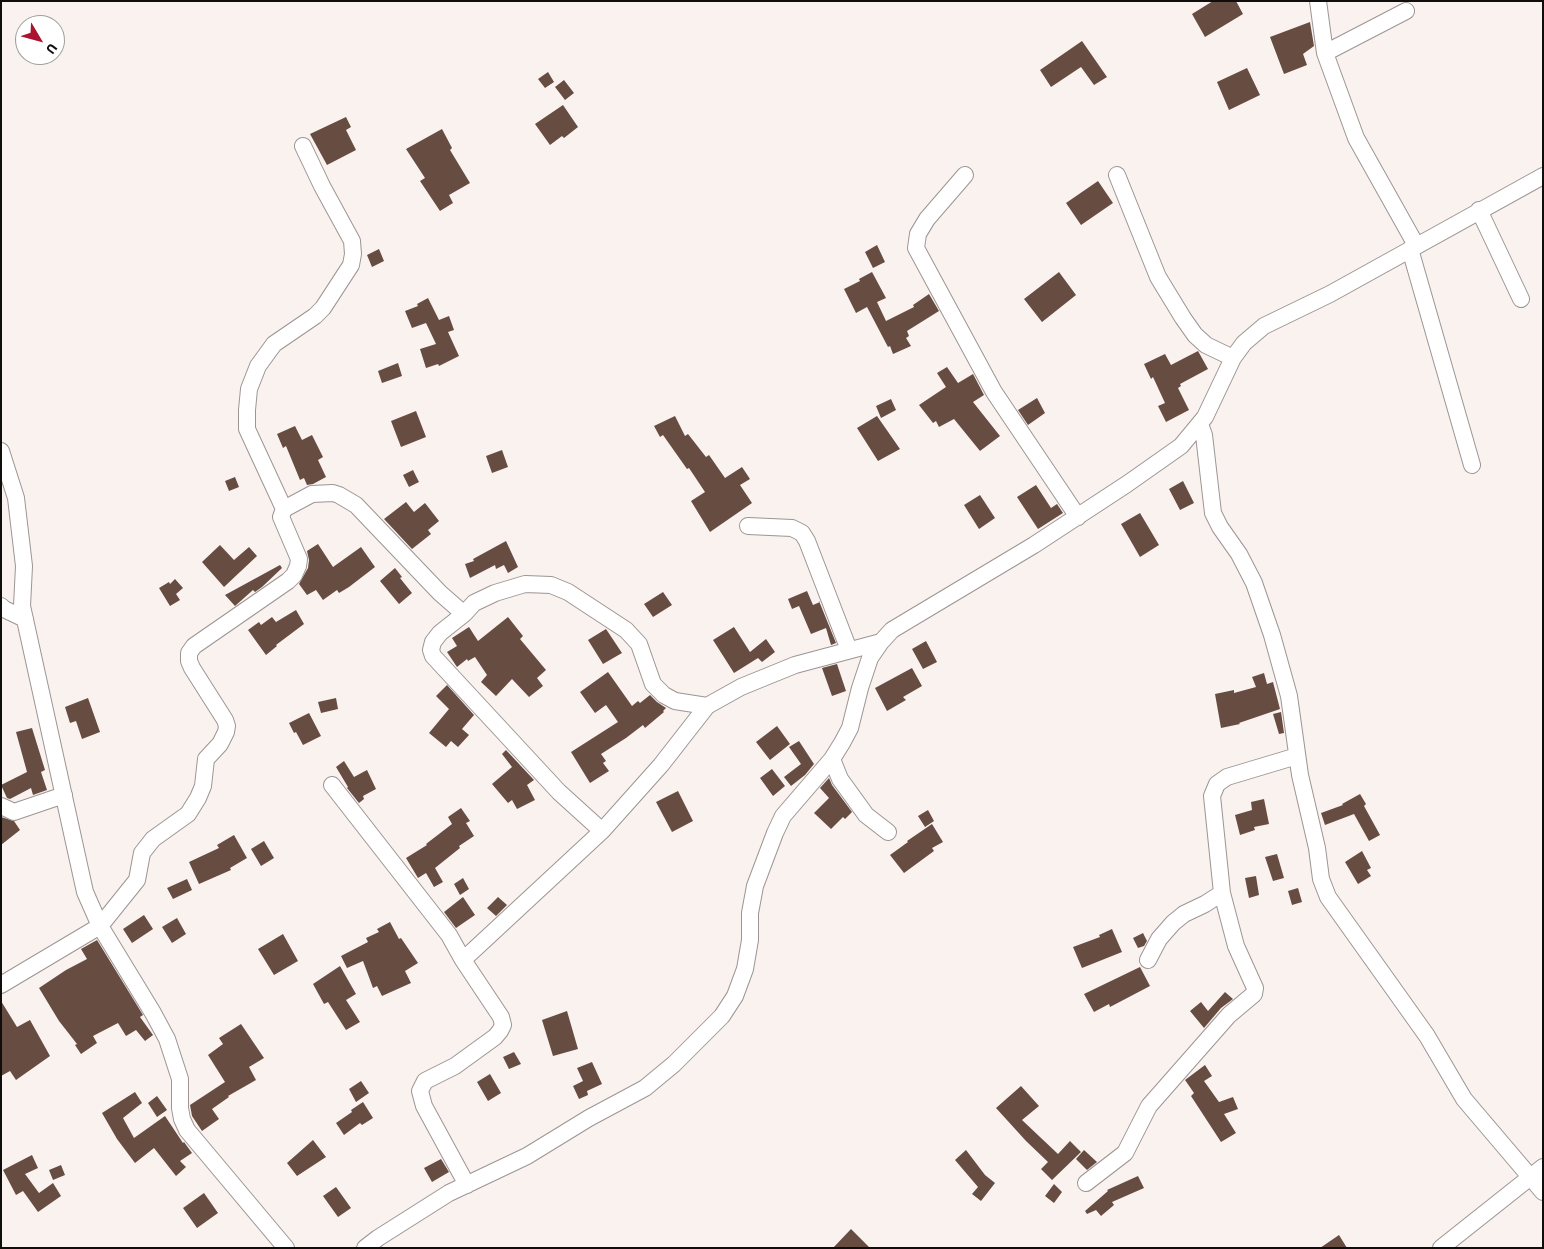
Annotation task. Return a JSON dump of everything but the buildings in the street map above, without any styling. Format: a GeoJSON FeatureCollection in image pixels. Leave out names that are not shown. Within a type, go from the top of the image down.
{"type":"FeatureCollection","features":[{"type":"Feature","properties":{"kind":"street"},"geometry":{"type":"LineString","coordinates":[[1318,1],[1325,53],[1356,138],[1413,247],[1472,465]]}},
{"type":"Feature","properties":{"kind":"street"},"geometry":{"type":"LineString","coordinates":[[1325,53],[1406,11]]}},
{"type":"Feature","properties":{"kind":"street"},"geometry":{"type":"LineString","coordinates":[[284,509],[248,429],[249,389],[258,366],[274,344],[315,316],[323,308],[350,265],[353,254],[352,241],[303,146]]}},
{"type":"Feature","properties":{"kind":"street"},"geometry":{"type":"LineString","coordinates":[[965,175],[927,219],[918,234],[916,248],[994,392],[1078,517]]}},
{"type":"Feature","properties":{"kind":"street"},"geometry":{"type":"LineString","coordinates":[[1117,175],[1158,277],[1183,318],[1195,336],[1206,345],[1232,358]]}},
{"type":"Feature","properties":{"kind":"street"},"geometry":{"type":"LineString","coordinates":[[365,1248],[441,1198],[526,1156],[589,1118],[645,1088],[674,1064],[722,1016],[735,996],[745,970],[755,886],[775,833],[783,816],[832,759],[850,728],[870,658],[892,630],[974,582],[1078,517],[1181,446],[1200,424],[1216,395],[1232,358],[1244,343],[1264,326],[1330,294],[1543,176]]}},
{"type":"Feature","properties":{"kind":"street"},"geometry":{"type":"LineString","coordinates":[[1479,210],[1521,299]]}},
{"type":"Feature","properties":{"kind":"street"},"geometry":{"type":"LineString","coordinates":[[1200,424],[1204,435],[1213,513],[1220,527],[1239,554],[1254,583],[1272,635],[1289,696],[1297,756],[1317,848],[1321,879],[1328,897],[1427,1036],[1464,1099],[1537,1172],[1543,1192]]}},
{"type":"Feature","properties":{"kind":"street"},"geometry":{"type":"LineString","coordinates":[[1,451],[16,498],[24,566],[22,606],[85,892],[100,926],[167,1039],[180,1079],[180,1108],[187,1130],[286,1248]]}},
{"type":"Feature","properties":{"kind":"street"},"geometry":{"type":"LineString","coordinates":[[1,985],[100,926],[137,880],[142,853],[153,839],[188,814],[198,798],[203,786],[206,759],[220,744],[227,726],[192,668],[189,661],[190,653],[194,646],[294,575],[299,559],[281,517],[284,509],[312,494],[333,493],[339,495],[356,505],[440,593],[464,614]]}},
{"type":"Feature","properties":{"kind":"street"},"geometry":{"type":"LineString","coordinates":[[748,526],[792,528],[802,533],[807,541],[849,650]]}},
{"type":"Feature","properties":{"kind":"street"},"geometry":{"type":"LineString","coordinates":[[602,831],[559,792],[433,656],[431,650],[433,642],[440,633],[464,614],[474,603],[495,593],[525,584],[551,585],[568,592],[626,630],[639,644],[653,684],[664,695],[675,701],[707,706]]}},
{"type":"Feature","properties":{"kind":"street"},"geometry":{"type":"LineString","coordinates":[[1,606],[25,619]]}},
{"type":"Feature","properties":{"kind":"street"},"geometry":{"type":"LineString","coordinates":[[463,960],[602,831],[661,765],[707,706],[741,687],[795,665],[881,642]]}},
{"type":"Feature","properties":{"kind":"street"},"geometry":{"type":"LineString","coordinates":[[1086,1183],[1125,1153],[1149,1106],[1229,1015],[1254,994],[1255,988],[1236,946],[1222,893],[1212,796],[1217,784],[1227,777],[1297,756]]}},
{"type":"Feature","properties":{"kind":"street"},"geometry":{"type":"LineString","coordinates":[[832,759],[840,778],[866,815],[888,832]]}},
{"type":"Feature","properties":{"kind":"street"},"geometry":{"type":"LineString","coordinates":[[332,785],[449,935],[463,960],[501,1017],[503,1025],[495,1037],[455,1066],[425,1081],[420,1091],[424,1106],[467,1185]]}},
{"type":"Feature","properties":{"kind":"street"},"geometry":{"type":"LineString","coordinates":[[1,806],[14,812],[64,795]]}},
{"type":"Feature","properties":{"kind":"street"},"geometry":{"type":"LineString","coordinates":[[1148,960],[1173,922],[1222,893]]}},
{"type":"Feature","properties":{"kind":"street"},"geometry":{"type":"LineString","coordinates":[[1441,1248],[1537,1172]]}}]}
